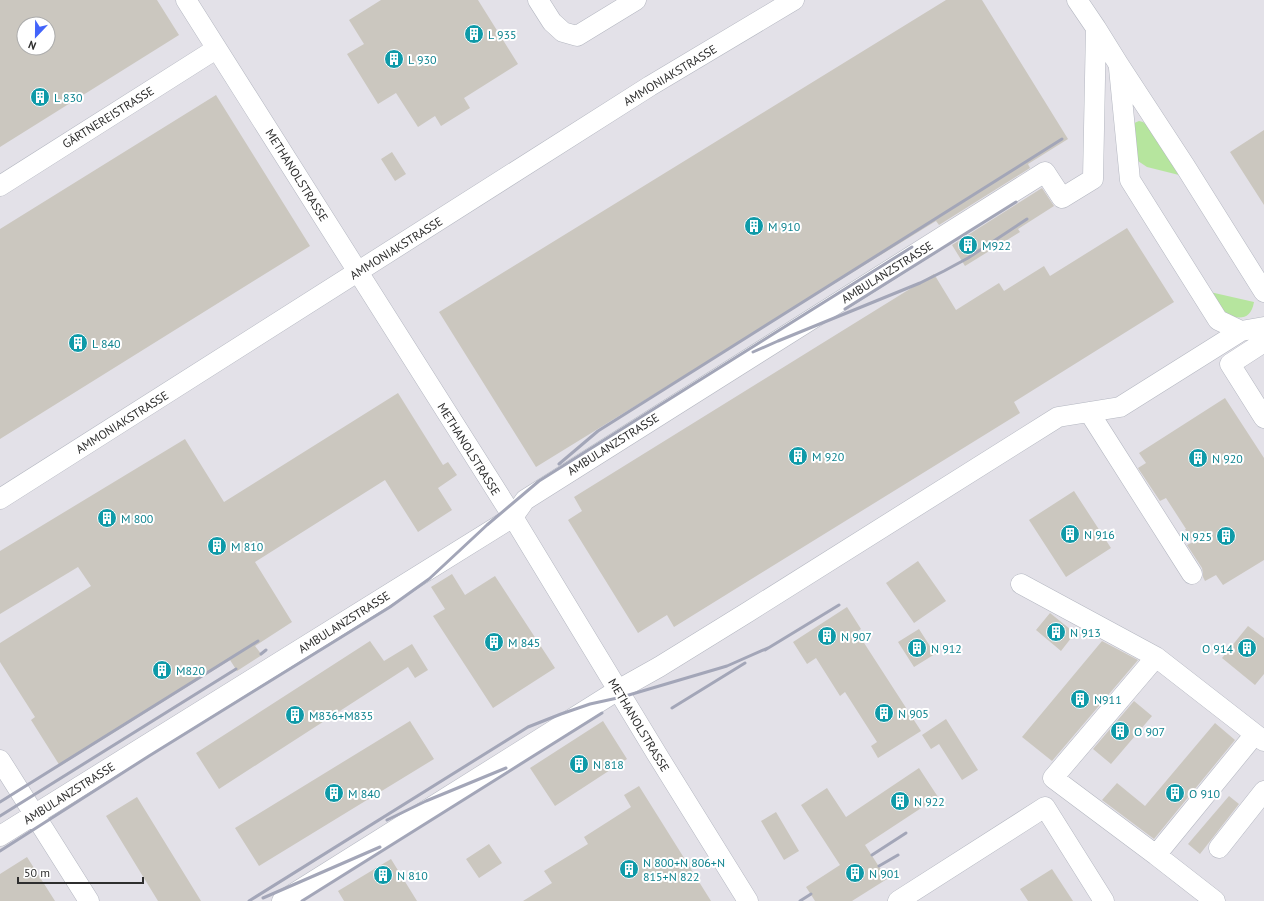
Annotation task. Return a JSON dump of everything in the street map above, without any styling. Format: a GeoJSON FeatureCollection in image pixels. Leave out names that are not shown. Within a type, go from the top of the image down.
{"type":"FeatureCollection","features":[{"type":"Feature","properties":{"kind":"street","name":"METHANOLSTRASSE"},"geometry":{"type":"LineString","coordinates":[[186,0],[513,517],[748,901]]}},
{"type":"Feature","properties":{"kind":"street"},"geometry":{"type":"LineString","coordinates":[[538,0],[552,22],[563,32],[577,36],[636,0]]}},
{"type":"Feature","properties":{"kind":"street","name":"AMMONIAKSTRASSE"},"geometry":{"type":"LineString","coordinates":[[0,499],[650,86],[794,0]]}},
{"type":"Feature","properties":{"kind":"street"},"geometry":{"type":"LineString","coordinates":[[1079,1],[1264,292]]}},
{"type":"Feature","properties":{"kind":"street","name":"AMBULANZSTRASSE"},"geometry":{"type":"LineString","coordinates":[[0,836],[513,517],[525,500],[1045,172],[1062,198],[1093,179],[1096,28]]}},
{"type":"Feature","properties":{"kind":"street","name":"GÄRTNEREISTRASSE"},"geometry":{"type":"LineString","coordinates":[[0,186],[216,49]]}},
{"type":"Feature","properties":{"kind":"street"},"geometry":{"type":"LineString","coordinates":[[1119,65],[1130,180],[1218,320],[1241,331]]}},
{"type":"Feature","properties":{"kind":"street"},"geometry":{"type":"LineString","coordinates":[[282,901],[618,690],[659,667],[748,612],[1058,417],[1120,407],[1241,331],[1264,327]]}},
{"type":"Feature","properties":{"kind":"street"},"geometry":{"type":"LineString","coordinates":[[1264,342],[1230,364],[1264,418]]}},
{"type":"Feature","properties":{"kind":"street"},"geometry":{"type":"LineString","coordinates":[[1089,412],[1192,574]]}},
{"type":"Feature","properties":{"kind":"street"},"geometry":{"type":"LineString","coordinates":[[1022,584],[1156,657],[1260,738],[1156,855]]}},
{"type":"Feature","properties":{"kind":"street"},"geometry":{"type":"LineString","coordinates":[[1156,657],[1053,778],[1215,901]]}},
{"type":"Feature","properties":{"kind":"street"},"geometry":{"type":"LineString","coordinates":[[0,760],[89,901]]}},
{"type":"Feature","properties":{"kind":"street"},"geometry":{"type":"LineString","coordinates":[[1219,848],[1264,791]]}},
{"type":"Feature","properties":{"kind":"street"},"geometry":{"type":"LineString","coordinates":[[898,901],[1045,807],[1104,901]]}},
{"type":"Feature","properties":{"kind":"shaded area"},"geometry":{"type":"Polygon","coordinates":[[[0,0],[1264,0],[1264,901],[0,901],[0,0]]]}},
{"type":"Feature","properties":{"kind":"green space"},"geometry":{"type":"Polygon","coordinates":[[[1139,121],[1147,125],[1179,175],[1147,167],[1135,159],[1132,124],[1139,121]]]}},
{"type":"Feature","properties":{"kind":"green space"},"geometry":{"type":"Polygon","coordinates":[[[1210,292],[1254,302],[1253,308],[1248,315],[1244,317],[1226,315],[1210,292]]]}},
{"type":"Feature","properties":{"kind":"building","name":"L 830"},"geometry":{"type":"Polygon","coordinates":[[[0,0],[157,0],[179,35],[0,147],[0,0]]]}},
{"type":"Feature","properties":{"kind":"building"},"geometry":{"type":"Polygon","coordinates":[[[381,0],[478,0],[518,64],[464,98],[470,108],[441,126],[435,116],[418,127],[396,93],[378,104],[347,54],[364,44],[349,20],[381,0]]]}},
{"type":"Feature","properties":{"kind":"building","name":"M 910"},"geometry":{"type":"Polygon","coordinates":[[[946,0],[982,0],[1068,139],[1028,164],[1030,168],[939,225],[936,221],[536,467],[439,312],[946,0]]]}},
{"type":"Feature","properties":{"kind":"building","name":"L 840"},"geometry":{"type":"Polygon","coordinates":[[[216,95],[310,246],[0,439],[0,229],[216,95]]]}},
{"type":"Feature","properties":{"kind":"building"},"geometry":{"type":"Polygon","coordinates":[[[1264,130],[1264,205],[1230,152],[1264,130]]]}},
{"type":"Feature","properties":{"kind":"building"},"geometry":{"type":"Polygon","coordinates":[[[392,152],[406,174],[395,181],[381,159],[392,152]]]}},
{"type":"Feature","properties":{"kind":"building"},"geometry":{"type":"Polygon","coordinates":[[[1042,188],[1054,206],[1018,229],[1020,232],[965,266],[952,245],[1042,188]]]}},
{"type":"Feature","properties":{"kind":"building","name":"M 920"},"geometry":{"type":"Polygon","coordinates":[[[1127,228],[1174,302],[1014,402],[1020,413],[674,627],[667,615],[638,633],[568,520],[582,511],[574,497],[934,274],[956,310],[999,283],[1004,291],[1044,266],[1050,276],[1127,228]]]}},
{"type":"Feature","properties":{"kind":"building"},"geometry":{"type":"Polygon","coordinates":[[[398,393],[443,465],[448,462],[457,475],[438,488],[452,510],[418,532],[385,480],[255,562],[292,622],[255,646],[262,655],[237,671],[230,660],[60,766],[31,720],[35,717],[0,662],[0,643],[91,586],[78,567],[0,614],[0,551],[185,439],[224,502],[398,393]]]}},
{"type":"Feature","properties":{"kind":"building"},"geometry":{"type":"Polygon","coordinates":[[[1225,398],[1264,458],[1264,560],[1223,585],[1216,575],[1205,581],[1202,568],[1187,545],[1193,542],[1186,529],[1166,498],[1160,501],[1138,468],[1146,463],[1139,453],[1225,398]]]}},
{"type":"Feature","properties":{"kind":"building","name":"N 916"},"geometry":{"type":"Polygon","coordinates":[[[1074,491],[1111,548],[1066,577],[1029,520],[1074,491]]]}},
{"type":"Feature","properties":{"kind":"building"},"geometry":{"type":"Polygon","coordinates":[[[918,561],[946,601],[914,623],[886,583],[918,561]]]}},
{"type":"Feature","properties":{"kind":"building","name":"M 845"},"geometry":{"type":"Polygon","coordinates":[[[452,574],[465,595],[495,576],[555,668],[493,708],[433,616],[445,609],[431,587],[452,574]]]}},
{"type":"Feature","properties":{"kind":"building","name":"N 905"},"geometry":{"type":"Polygon","coordinates":[[[847,607],[861,629],[857,632],[921,731],[878,758],[871,746],[877,742],[845,692],[840,696],[816,658],[807,664],[793,642],[847,607]]]}},
{"type":"Feature","properties":{"kind":"building","name":"N 913"},"geometry":{"type":"Polygon","coordinates":[[[1050,613],[1075,633],[1061,651],[1036,630],[1050,613]]]}},
{"type":"Feature","properties":{"kind":"building","name":"O 914"},"geometry":{"type":"Polygon","coordinates":[[[1248,626],[1264,638],[1264,674],[1255,685],[1222,658],[1248,626]]]}},
{"type":"Feature","properties":{"kind":"building","name":"N 912"},"geometry":{"type":"Polygon","coordinates":[[[919,629],[935,654],[914,667],[898,642],[919,629]]]}},
{"type":"Feature","properties":{"kind":"building","name":"M836+M835"},"geometry":{"type":"Polygon","coordinates":[[[370,641],[384,661],[412,644],[428,670],[415,678],[408,667],[219,789],[196,753],[370,641]]]}},
{"type":"Feature","properties":{"kind":"building","name":"N911"},"geometry":{"type":"Polygon","coordinates":[[[1102,641],[1138,660],[1052,761],[1022,737],[1102,641]]]}},
{"type":"Feature","properties":{"kind":"building","name":"O 907"},"geometry":{"type":"Polygon","coordinates":[[[1134,701],[1152,716],[1111,764],[1093,749],[1134,701]]]}},
{"type":"Feature","properties":{"kind":"building"},"geometry":{"type":"Polygon","coordinates":[[[946,719],[978,770],[962,780],[939,744],[931,749],[922,735],[946,719]]]}},
{"type":"Feature","properties":{"kind":"building","name":"M 840"},"geometry":{"type":"Polygon","coordinates":[[[410,721],[434,759],[259,866],[235,828],[410,721]]]}},
{"type":"Feature","properties":{"kind":"building","name":"N 818"},"geometry":{"type":"Polygon","coordinates":[[[603,721],[627,759],[555,806],[530,768],[603,721]]]}},
{"type":"Feature","properties":{"kind":"building","name":"O 910"},"geometry":{"type":"Polygon","coordinates":[[[1215,723],[1235,740],[1154,839],[1102,800],[1117,783],[1145,806],[1215,723]]]}},
{"type":"Feature","properties":{"kind":"building"},"geometry":{"type":"Polygon","coordinates":[[[919,768],[938,797],[865,845],[887,879],[852,901],[815,901],[806,887],[840,865],[801,805],[827,788],[846,817],[919,768]]]}},
{"type":"Feature","properties":{"kind":"building"},"geometry":{"type":"Polygon","coordinates":[[[639,786],[711,901],[523,901],[552,883],[544,871],[588,844],[584,837],[631,807],[624,795],[639,786]]]}},
{"type":"Feature","properties":{"kind":"building"},"geometry":{"type":"Polygon","coordinates":[[[1229,796],[1239,804],[1200,854],[1188,844],[1229,796]]]}},
{"type":"Feature","properties":{"kind":"building"},"geometry":{"type":"Polygon","coordinates":[[[137,797],[201,901],[158,901],[106,816],[137,797]]]}},
{"type":"Feature","properties":{"kind":"building"},"geometry":{"type":"Polygon","coordinates":[[[776,812],[799,851],[784,860],[761,821],[776,812]]]}},
{"type":"Feature","properties":{"kind":"building"},"geometry":{"type":"Polygon","coordinates":[[[489,844],[502,863],[479,878],[466,859],[489,844]]]}},
{"type":"Feature","properties":{"kind":"building"},"geometry":{"type":"Polygon","coordinates":[[[27,857],[55,901],[0,901],[0,874],[27,857]]]}},
{"type":"Feature","properties":{"kind":"building","name":"N 810"},"geometry":{"type":"Polygon","coordinates":[[[391,859],[417,901],[344,901],[338,891],[391,859]]]}},
{"type":"Feature","properties":{"kind":"building"},"geometry":{"type":"Polygon","coordinates":[[[1052,869],[1073,901],[1028,901],[1020,889],[1052,869]]]}},
{"type":"Feature","properties":{"kind":"railway"},"geometry":{"type":"LineString","coordinates":[[559,464],[598,431],[1062,139]]}},
{"type":"Feature","properties":{"kind":"railway"},"geometry":{"type":"LineString","coordinates":[[845,309],[1016,202]]}},
{"type":"Feature","properties":{"kind":"railway"},"geometry":{"type":"LineString","coordinates":[[753,352],[920,283],[968,258],[1027,219]]}},
{"type":"Feature","properties":{"kind":"railway"},"geometry":{"type":"LineString","coordinates":[[0,851],[149,756],[390,607],[429,579],[487,525],[539,481],[912,247]]}},
{"type":"Feature","properties":{"kind":"railway"},"geometry":{"type":"LineString","coordinates":[[765,650],[839,605]]}},
{"type":"Feature","properties":{"kind":"railway"},"geometry":{"type":"LineString","coordinates":[[0,802],[258,641]]}},
{"type":"Feature","properties":{"kind":"railway"},"geometry":{"type":"LineString","coordinates":[[249,901],[528,727],[590,704],[622,697],[727,666],[770,647]]}},
{"type":"Feature","properties":{"kind":"railway"},"geometry":{"type":"LineString","coordinates":[[261,654],[266,650]]}},
{"type":"Feature","properties":{"kind":"railway"},"geometry":{"type":"LineString","coordinates":[[672,708],[745,663]]}},
{"type":"Feature","properties":{"kind":"railway"},"geometry":{"type":"LineString","coordinates":[[0,816],[236,669]]}},
{"type":"Feature","properties":{"kind":"railway"},"geometry":{"type":"LineString","coordinates":[[302,901],[602,713]]}},
{"type":"Feature","properties":{"kind":"railway"},"geometry":{"type":"LineString","coordinates":[[387,820],[426,801],[506,768]]}},
{"type":"Feature","properties":{"kind":"railway"},"geometry":{"type":"LineString","coordinates":[[872,855],[906,833]]}},
{"type":"Feature","properties":{"kind":"railway"},"geometry":{"type":"LineString","coordinates":[[263,898],[380,847]]}},
{"type":"Feature","properties":{"kind":"railway"},"geometry":{"type":"LineString","coordinates":[[879,866],[898,855]]}},
{"type":"Feature","properties":{"kind":"railway"},"geometry":{"type":"LineString","coordinates":[[800,901],[811,894]]}},
{"type":"Feature","properties":{"kind":"place","name":"L 935"},"geometry":{"type":"Point","coordinates":[474,34]}},
{"type":"Feature","properties":{"kind":"place","name":"L 930"},"geometry":{"type":"Point","coordinates":[394,59]}},
{"type":"Feature","properties":{"kind":"place","name":"L 830"},"geometry":{"type":"Point","coordinates":[40,97]}},
{"type":"Feature","properties":{"kind":"place","name":"M 910"},"geometry":{"type":"Point","coordinates":[754,226]}},
{"type":"Feature","properties":{"kind":"place","name":"M922"},"geometry":{"type":"Point","coordinates":[968,245]}},
{"type":"Feature","properties":{"kind":"place","name":"L 840"},"geometry":{"type":"Point","coordinates":[78,343]}},
{"type":"Feature","properties":{"kind":"place","name":"M 920"},"geometry":{"type":"Point","coordinates":[798,456]}},
{"type":"Feature","properties":{"kind":"place","name":"N 920"},"geometry":{"type":"Point","coordinates":[1198,458]}},
{"type":"Feature","properties":{"kind":"place","name":"M 800"},"geometry":{"type":"Point","coordinates":[107,518]}},
{"type":"Feature","properties":{"kind":"place","name":"N 916"},"geometry":{"type":"Point","coordinates":[1070,534]}},
{"type":"Feature","properties":{"kind":"place","name":"N 925"},"geometry":{"type":"Point","coordinates":[1226,536]}},
{"type":"Feature","properties":{"kind":"place","name":"M 810"},"geometry":{"type":"Point","coordinates":[217,546]}},
{"type":"Feature","properties":{"kind":"place","name":"N 913"},"geometry":{"type":"Point","coordinates":[1056,632]}},
{"type":"Feature","properties":{"kind":"place","name":"N 907"},"geometry":{"type":"Point","coordinates":[827,636]}},
{"type":"Feature","properties":{"kind":"place","name":"M 845"},"geometry":{"type":"Point","coordinates":[494,642]}},
{"type":"Feature","properties":{"kind":"place","name":"N 912"},"geometry":{"type":"Point","coordinates":[917,648]}},
{"type":"Feature","properties":{"kind":"place","name":"O 914"},"geometry":{"type":"Point","coordinates":[1247,648]}},
{"type":"Feature","properties":{"kind":"place","name":"M820"},"geometry":{"type":"Point","coordinates":[162,670]}},
{"type":"Feature","properties":{"kind":"place","name":"N911"},"geometry":{"type":"Point","coordinates":[1080,699]}},
{"type":"Feature","properties":{"kind":"place","name":"N 905"},"geometry":{"type":"Point","coordinates":[884,713]}},
{"type":"Feature","properties":{"kind":"place","name":"M836+M835"},"geometry":{"type":"Point","coordinates":[295,715]}},
{"type":"Feature","properties":{"kind":"place","name":"O 907"},"geometry":{"type":"Point","coordinates":[1120,731]}},
{"type":"Feature","properties":{"kind":"place","name":"N 818"},"geometry":{"type":"Point","coordinates":[579,764]}},
{"type":"Feature","properties":{"kind":"place","name":"M 840"},"geometry":{"type":"Point","coordinates":[334,793]}},
{"type":"Feature","properties":{"kind":"place","name":"O 910"},"geometry":{"type":"Point","coordinates":[1175,793]}},
{"type":"Feature","properties":{"kind":"place","name":"N 922"},"geometry":{"type":"Point","coordinates":[900,801]}},
{"type":"Feature","properties":{"kind":"place","name":"N 800+N 806+N 815+N 822"},"geometry":{"type":"Point","coordinates":[629,869]}},
{"type":"Feature","properties":{"kind":"place","name":"N 901"},"geometry":{"type":"Point","coordinates":[855,873]}},
{"type":"Feature","properties":{"kind":"place","name":"N 810"},"geometry":{"type":"Point","coordinates":[383,875]}}]}
